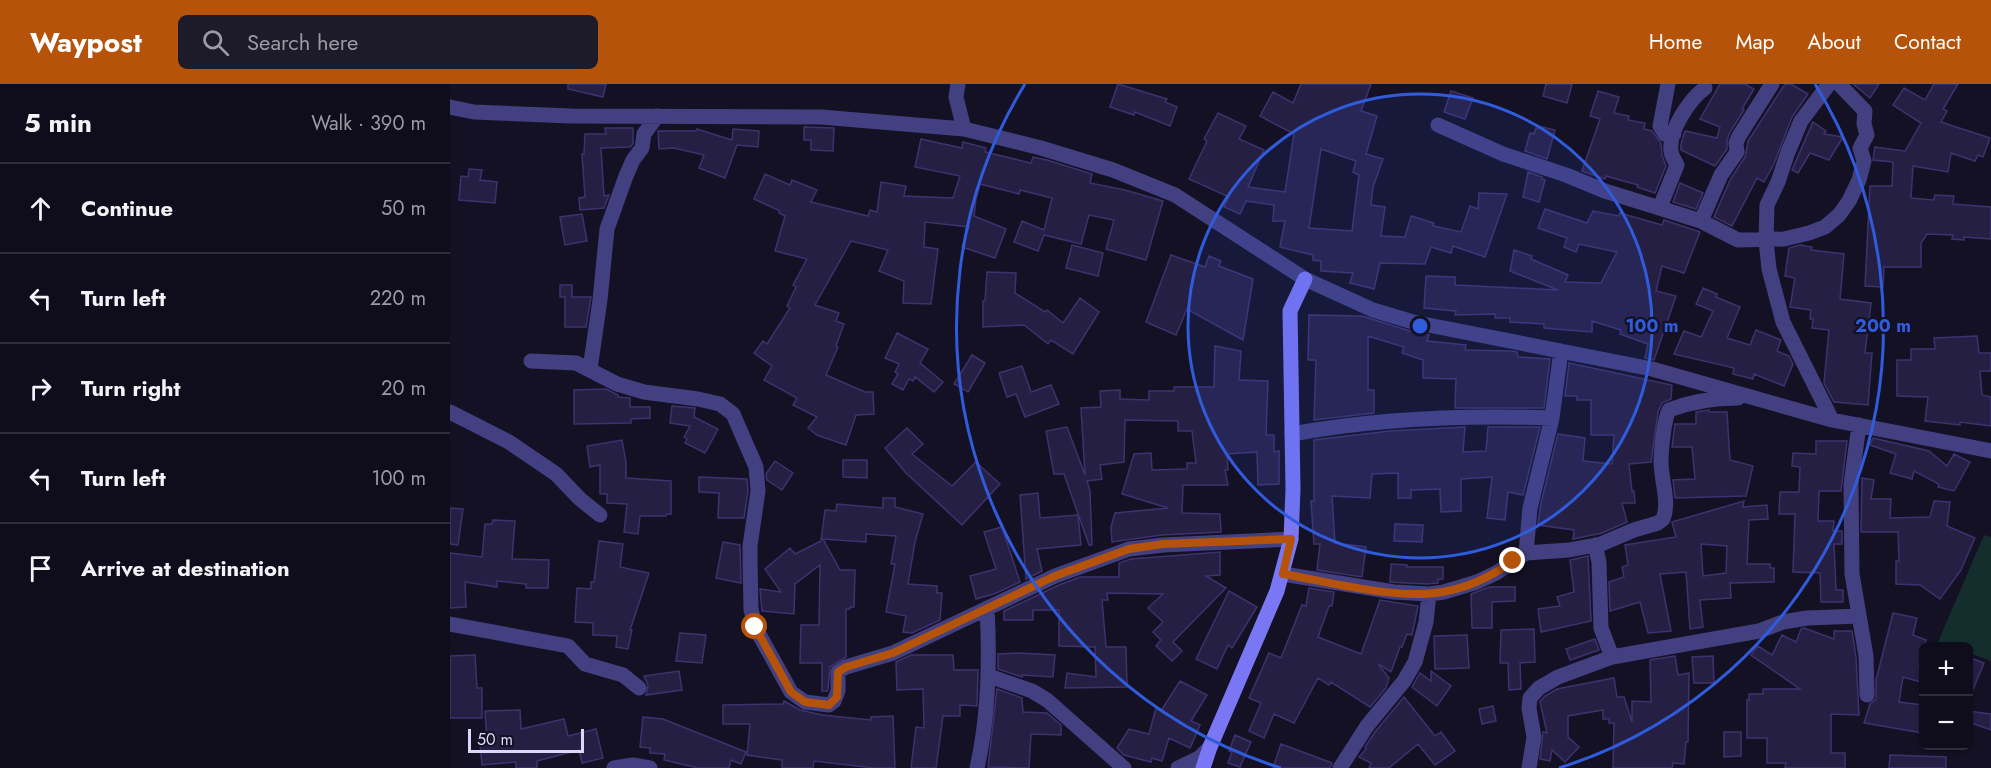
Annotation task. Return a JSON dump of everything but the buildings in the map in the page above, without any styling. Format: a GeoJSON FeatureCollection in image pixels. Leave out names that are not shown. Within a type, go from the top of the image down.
{"type":"FeatureCollection","features":[{"type":"Feature","properties":{"kind":"street"},"geometry":{"type":"LineString","coordinates":[[958,84],[956,97],[964,129]]}},
{"type":"Feature","properties":{"kind":"street"},"geometry":{"type":"LineString","coordinates":[[1668,84],[1660,126],[1665,134],[1674,134]]}},
{"type":"Feature","properties":{"kind":"street"},"geometry":{"type":"LineString","coordinates":[[1701,221],[1721,175],[1737,152],[1736,143],[1739,136],[1772,84]]}},
{"type":"Feature","properties":{"kind":"street"},"geometry":{"type":"LineString","coordinates":[[1829,84],[1801,121],[1788,152],[1767,205],[1766,240],[1769,268],[1783,322],[1832,420]]}},
{"type":"Feature","properties":{"kind":"street"},"geometry":{"type":"LineString","coordinates":[[1438,125],[1503,154],[1605,191],[1701,221],[1738,240],[1784,239],[1825,227],[1850,201],[1860,180],[1864,161],[1860,148],[1867,135],[1864,124],[1865,111],[1839,84]]}},
{"type":"Feature","properties":{"kind":"street"},"geometry":{"type":"LineString","coordinates":[[1660,207],[1677,165],[1671,151],[1678,123],[1695,96],[1705,88]]}},
{"type":"Feature","properties":{"kind":"street"},"geometry":{"type":"LineString","coordinates":[[450,108],[474,112],[560,116],[821,117],[964,129],[1041,148],[1113,170],[1175,195],[1305,279],[1373,310],[1413,322],[1652,369],[1832,420],[1991,451]]}},
{"type":"Feature","properties":{"kind":"street"},"geometry":{"type":"LineString","coordinates":[[590,369],[602,289],[604,239],[626,176],[633,160],[642,148],[644,134],[657,116]]}},
{"type":"Feature","properties":{"kind":"street"},"geometry":{"type":"LineString","coordinates":[[1203,768],[1283,574],[1291,539],[1293,489],[1290,310],[1305,279]]}},
{"type":"Feature","properties":{"kind":"street"},"geometry":{"type":"LineString","coordinates":[[1526,553],[1530,508],[1552,418],[1561,351]]}},
{"type":"Feature","properties":{"kind":"street"},"geometry":{"type":"LineString","coordinates":[[531,361],[576,363],[617,384],[644,392],[720,404],[733,414],[756,467],[758,491],[750,546],[752,617],[764,646],[791,692],[805,702],[829,705],[834,701],[838,691],[838,672],[846,667],[893,653],[1055,576],[1096,560],[1141,547],[1291,539]]}},
{"type":"Feature","properties":{"kind":"street"},"geometry":{"type":"LineString","coordinates":[[1283,574],[1394,592],[1429,594],[1477,582],[1496,573],[1526,553],[1569,550],[1595,545],[1649,526],[1663,519],[1666,506],[1661,461],[1666,417],[1669,410],[1683,404],[1709,400],[1751,398]]}},
{"type":"Feature","properties":{"kind":"street"},"geometry":{"type":"LineString","coordinates":[[450,412],[509,442],[556,474],[580,500],[600,514]]}},
{"type":"Feature","properties":{"kind":"street"},"geometry":{"type":"LineString","coordinates":[[1292,434],[1346,425],[1421,417],[1552,418]]}},
{"type":"Feature","properties":{"kind":"street"},"geometry":{"type":"LineString","coordinates":[[1859,425],[1851,484],[1852,574],[1866,656],[1867,694]]}},
{"type":"Feature","properties":{"kind":"street"},"geometry":{"type":"LineString","coordinates":[[1595,545],[1599,562],[1601,628],[1612,657]]}},
{"type":"Feature","properties":{"kind":"street"},"geometry":{"type":"LineString","coordinates":[[1340,768],[1367,726],[1404,681],[1415,662],[1426,622],[1429,594]]}},
{"type":"Feature","properties":{"kind":"street"},"geometry":{"type":"LineString","coordinates":[[978,768],[986,721],[989,676],[987,608]]}},
{"type":"Feature","properties":{"kind":"street"},"geometry":{"type":"LineString","coordinates":[[1529,768],[1534,737],[1529,708],[1533,694],[1558,677],[1612,657],[1759,631],[1783,622],[1807,618],[1859,616]]}},
{"type":"Feature","properties":{"kind":"street"},"geometry":{"type":"LineString","coordinates":[[450,624],[568,646],[585,664],[623,675],[639,688]]}},
{"type":"Feature","properties":{"kind":"street"},"geometry":{"type":"LineString","coordinates":[[989,676],[1047,700],[1124,768]]}},
{"type":"Feature","properties":{"kind":"street"},"geometry":{"type":"LineString","coordinates":[[1178,768],[1199,758],[1210,747]]}},
{"type":"Feature","properties":{"kind":"street"},"geometry":{"type":"LineString","coordinates":[[614,768],[633,765],[650,768]]}},
{"type":"Feature","properties":{"kind":"green space"},"geometry":{"type":"Polygon","coordinates":[[[1984,535],[1991,537],[1991,661],[1973,654],[1973,642],[1938,642],[1984,535]]]}},
{"type":"Feature","properties":{"kind":"route"},"geometry":{"type":"LineString","coordinates":[[755,627],[791,692],[805,702],[829,705],[837,697],[838,672],[846,667],[893,653],[1055,576],[1129,549],[1163,544],[1291,539],[1283,574],[1394,592],[1429,594],[1477,582],[1513,561]]}}]}
